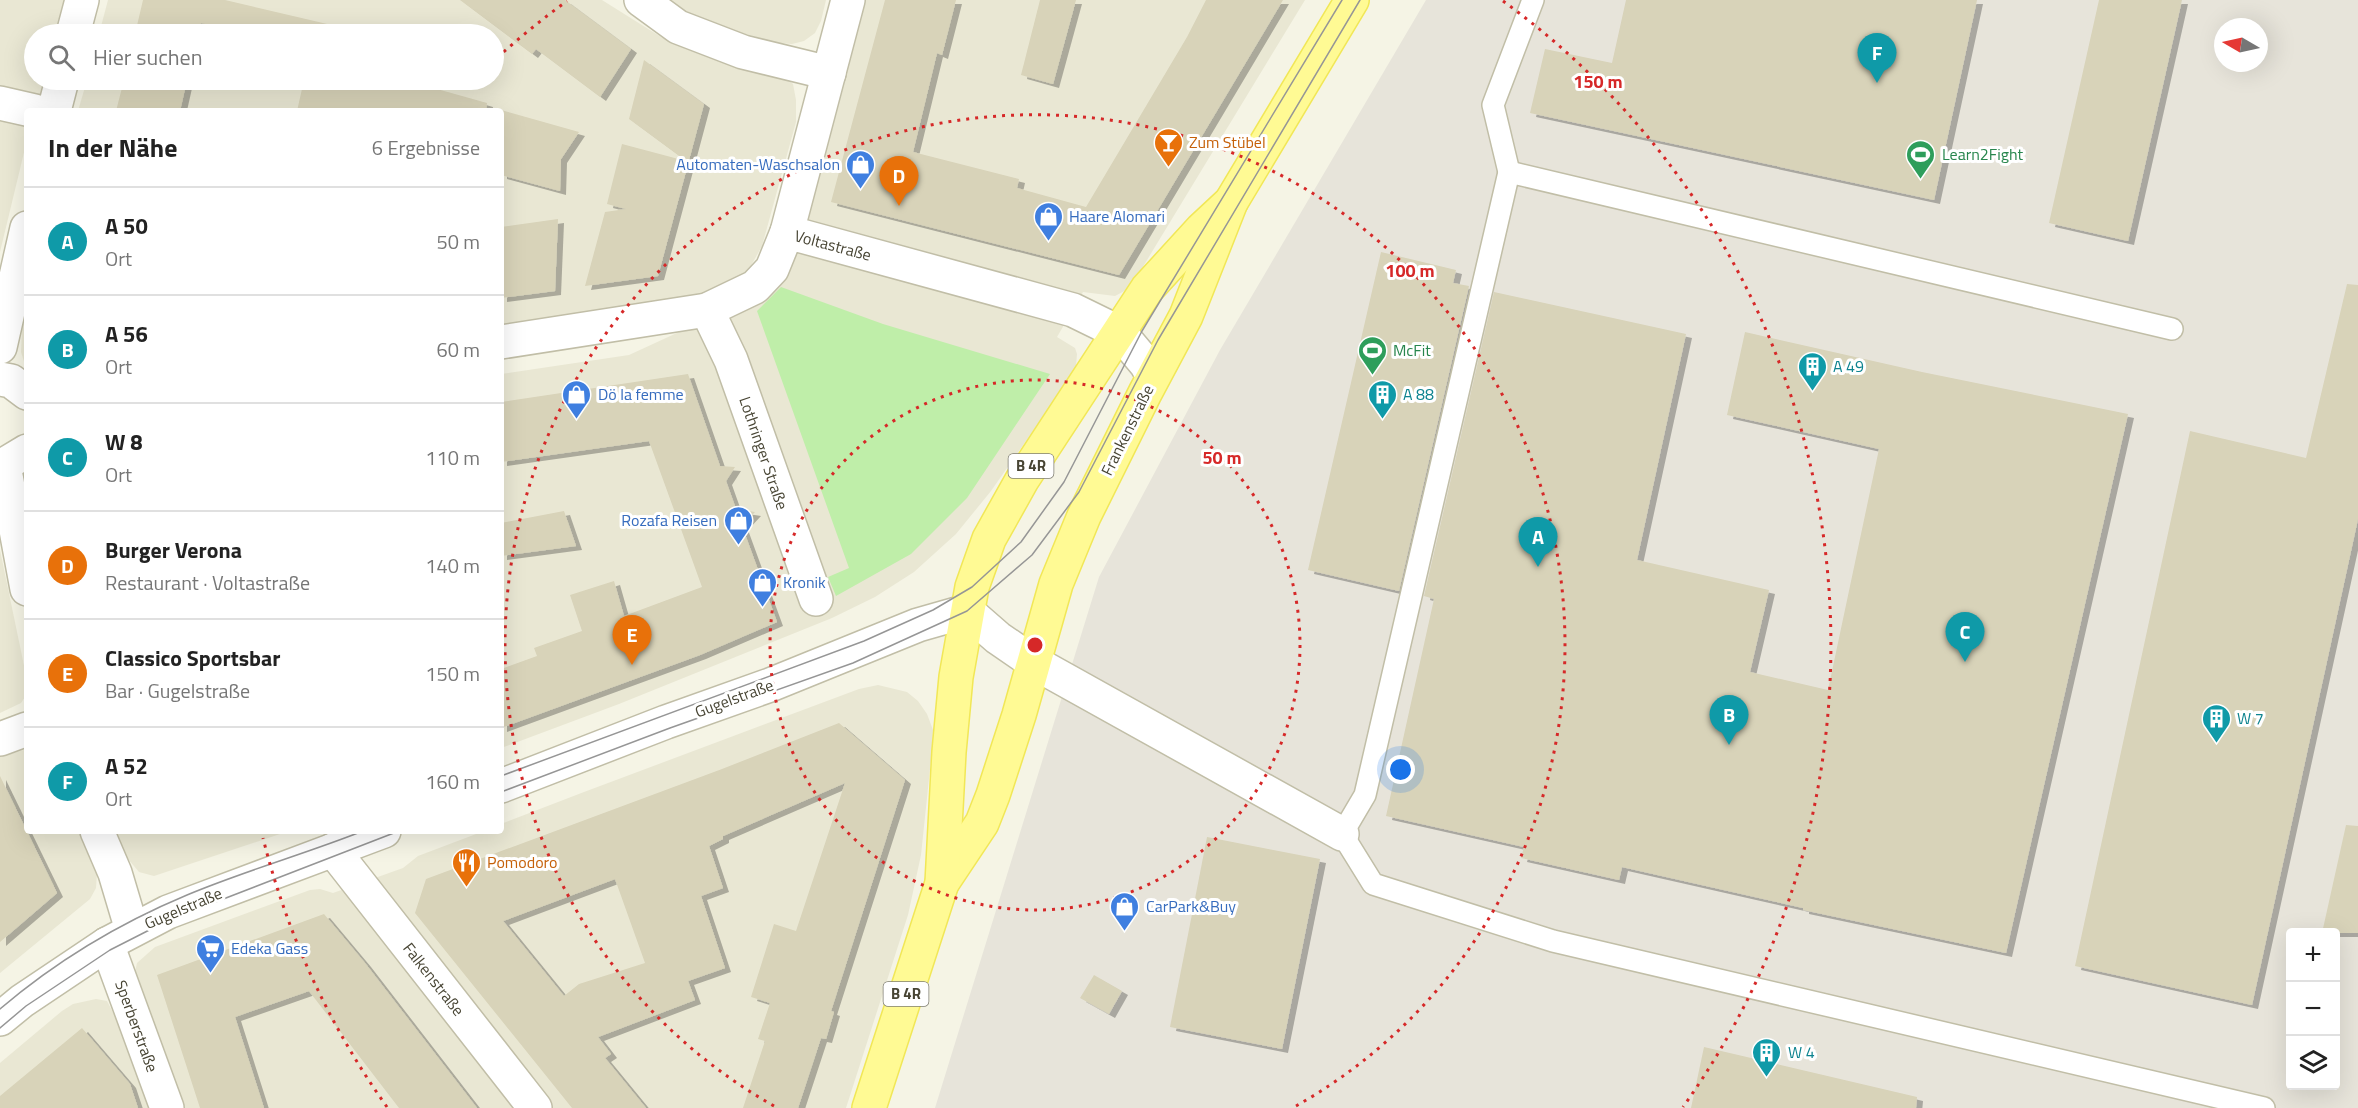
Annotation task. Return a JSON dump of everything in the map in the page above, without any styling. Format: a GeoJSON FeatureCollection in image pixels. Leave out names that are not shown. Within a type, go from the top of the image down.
{"type":"FeatureCollection","features":[{"type":"Feature","properties":{"kind":"main road","name":"Frankenstraße"},"geometry":{"type":"LineString","coordinates":[[942,883],[982,823],[1019,715],[1056,584],[1070,549],[1153,376],[1186,316],[1231,202],[1352,0]]}},
{"type":"Feature","properties":{"kind":"main road","name":"Frankenstraße"},"geometry":{"type":"LineString","coordinates":[[869,1108],[942,883],[949,752],[956,677],[972,586],[985,550],[1009,501],[1147,289],[1231,202]]}},
{"type":"Feature","properties":{"kind":"street"},"geometry":{"type":"LineString","coordinates":[[76,24],[82,0]]}},
{"type":"Feature","properties":{"kind":"street"},"geometry":{"type":"LineString","coordinates":[[641,0],[678,27],[743,52],[829,73]]}},
{"type":"Feature","properties":{"kind":"street"},"geometry":{"type":"LineString","coordinates":[[787,232],[848,0]]}},
{"type":"Feature","properties":{"kind":"street"},"geometry":{"type":"LineString","coordinates":[[55,108],[59,90]]}},
{"type":"Feature","properties":{"kind":"street"},"geometry":{"type":"LineString","coordinates":[[0,103],[24,108]]}},
{"type":"Feature","properties":{"kind":"street","name":"Voltastraße"},"geometry":{"type":"LineString","coordinates":[[504,342],[707,310],[755,287],[772,269],[787,232],[1073,310],[1120,333]]}},
{"type":"Feature","properties":{"kind":"street"},"geometry":{"type":"LineString","coordinates":[[0,348],[24,241]]}},
{"type":"Feature","properties":{"kind":"street","name":"Lothringer Straße"},"geometry":{"type":"LineString","coordinates":[[707,310],[731,360],[816,599]]}},
{"type":"Feature","properties":{"kind":"street"},"geometry":{"type":"LineString","coordinates":[[1120,333],[1153,376]]}},
{"type":"Feature","properties":{"kind":"street"},"geometry":{"type":"LineString","coordinates":[[0,379],[11,381],[24,391]]}},
{"type":"Feature","properties":{"kind":"street"},"geometry":{"type":"LineString","coordinates":[[10,460],[24,566]]}},
{"type":"Feature","properties":{"kind":"street"},"geometry":{"type":"LineString","coordinates":[[967,611],[998,638],[1033,662],[1342,834]]}},
{"type":"Feature","properties":{"kind":"street","name":"Gugelstraße"},"geometry":{"type":"LineString","coordinates":[[504,785],[666,722],[770,685],[918,625],[967,611]]}},
{"type":"Feature","properties":{"kind":"street"},"geometry":{"type":"LineString","coordinates":[[0,739],[24,730]]}},
{"type":"Feature","properties":{"kind":"street","name":"Sperberstraße"},"geometry":{"type":"LineString","coordinates":[[98,834],[115,873],[120,937],[167,1108]]}},
{"type":"Feature","properties":{"kind":"street","name":"Gugelstraße"},"geometry":{"type":"LineString","coordinates":[[0,1019],[22,1001],[120,937],[168,912],[376,834]]}},
{"type":"Feature","properties":{"kind":"street","name":"Falkenstraße"},"geometry":{"type":"LineString","coordinates":[[333,850],[535,1108]]}},
{"type":"Feature","properties":{"kind":"lane"},"geometry":{"type":"LineString","coordinates":[[1533,0],[1493,105],[1509,172],[1365,795],[1342,834],[1373,885],[1553,941],[2264,1108]]}},
{"type":"Feature","properties":{"kind":"lane"},"geometry":{"type":"LineString","coordinates":[[1509,172],[2172,329]]}},
{"type":"Feature","properties":{"kind":"shaded area"},"geometry":{"type":"Polygon","coordinates":[[[0,0],[64,0],[58,24],[24,24],[24,90],[41,90],[36,108],[24,108],[24,152],[0,252],[0,0]]]}},
{"type":"Feature","properties":{"kind":"shaded area"},"geometry":{"type":"Polygon","coordinates":[[[108,0],[602,0],[661,37],[703,55],[783,76],[793,84],[796,122],[762,246],[748,271],[734,288],[504,326],[504,108],[79,108],[84,90],[504,90],[504,24],[102,24],[108,0]]]}},
{"type":"Feature","properties":{"kind":"shaded area"},"geometry":{"type":"Polygon","coordinates":[[[661,0],[826,0],[821,21],[815,33],[804,41],[792,44],[779,43],[716,26],[661,0]]]}},
{"type":"Feature","properties":{"kind":"shaded area"},"geometry":{"type":"Polygon","coordinates":[[[863,0],[1305,0],[1130,288],[1115,296],[1083,292],[1057,337],[1075,348],[1076,366],[991,491],[956,534],[914,572],[875,597],[832,618],[619,704],[504,747],[504,374],[629,355],[679,332],[736,316],[760,301],[863,0]]]}},
{"type":"Feature","properties":{"kind":"shaded area"},"geometry":{"type":"Polygon","coordinates":[[[1426,0],[2358,0],[2358,1108],[935,1108],[1099,577],[1220,350],[1426,0]]]}},
{"type":"Feature","properties":{"kind":"shaded area"},"geometry":{"type":"Polygon","coordinates":[[[24,320],[24,362],[21,352],[24,320]]]}},
{"type":"Feature","properties":{"kind":"shaded area"},"geometry":{"type":"Polygon","coordinates":[[[0,550],[24,666],[24,698],[21,703],[0,713],[0,550]]]}},
{"type":"Feature","properties":{"kind":"shaded area"},"geometry":{"type":"Polygon","coordinates":[[[878,685],[907,692],[918,701],[927,714],[933,730],[921,855],[908,915],[846,1108],[181,1108],[135,972],[137,963],[155,947],[310,890],[320,889],[333,893],[403,868],[418,856],[476,834],[504,834],[504,823],[859,689],[878,685]]]}},
{"type":"Feature","properties":{"kind":"shaded area"},"geometry":{"type":"Polygon","coordinates":[[[24,750],[24,834],[79,834],[97,874],[96,888],[90,899],[0,973],[0,757],[24,750]]]}},
{"type":"Feature","properties":{"kind":"shaded area"},"geometry":{"type":"Polygon","coordinates":[[[118,834],[280,834],[154,876],[139,872],[123,853],[118,834]]]}},
{"type":"Feature","properties":{"kind":"shaded area"},"geometry":{"type":"Polygon","coordinates":[[[96,999],[107,1001],[140,1064],[155,1108],[0,1108],[0,1063],[62,1011],[73,1004],[96,999]]]}},
{"type":"Feature","properties":{"kind":"green space"},"geometry":{"type":"Polygon","coordinates":[[[781,287],[883,324],[1050,374],[967,498],[911,554],[836,596],[828,577],[849,568],[757,311],[781,287]]]}},
{"type":"Feature","properties":{"kind":"building"},"geometry":{"type":"Polygon","coordinates":[[[143,0],[225,0],[327,24],[201,23],[137,24],[143,0]]]}},
{"type":"Feature","properties":{"kind":"building"},"geometry":{"type":"Polygon","coordinates":[[[460,0],[565,0],[631,49],[600,97],[536,49],[532,54],[504,33],[504,24],[492,24],[460,0]]]}},
{"type":"Feature","properties":{"kind":"building"},"geometry":{"type":"Polygon","coordinates":[[[885,0],[956,0],[942,55],[937,53],[913,152],[1019,179],[1017,188],[1086,207],[1187,37],[1206,0],[1283,0],[1119,275],[831,202],[885,0]]]}},
{"type":"Feature","properties":{"kind":"building"},"geometry":{"type":"Polygon","coordinates":[[[1040,0],[1076,0],[1053,84],[1021,75],[1040,0]]]}},
{"type":"Feature","properties":{"kind":"building"},"geometry":{"type":"Polygon","coordinates":[[[1626,0],[1977,0],[1934,200],[1530,113],[1545,49],[1612,63],[1626,0]]]}},
{"type":"Feature","properties":{"kind":"building"},"geometry":{"type":"Polygon","coordinates":[[[2099,0],[2182,0],[2128,241],[2049,223],[2099,0]]]}},
{"type":"Feature","properties":{"kind":"building"},"geometry":{"type":"Polygon","coordinates":[[[644,60],[704,104],[658,276],[585,286],[605,212],[626,209],[607,204],[622,144],[686,161],[629,119],[644,60]]]}},
{"type":"Feature","properties":{"kind":"building"},"geometry":{"type":"Polygon","coordinates":[[[121,90],[185,90],[181,108],[117,108],[121,90]]]}},
{"type":"Feature","properties":{"kind":"building"},"geometry":{"type":"Polygon","coordinates":[[[302,90],[441,90],[487,103],[486,108],[298,108],[302,90]]]}},
{"type":"Feature","properties":{"kind":"building"},"geometry":{"type":"Polygon","coordinates":[[[504,111],[579,132],[561,159],[560,191],[504,176],[504,111]]]}},
{"type":"Feature","properties":{"kind":"building"},"geometry":{"type":"Polygon","coordinates":[[[558,219],[555,291],[504,298],[504,227],[558,219]]]}},
{"type":"Feature","properties":{"kind":"building","name":"A 88"},"geometry":{"type":"Polygon","coordinates":[[[1381,252],[1456,270],[1453,283],[1469,286],[1399,591],[1308,570],[1381,252]]]}},
{"type":"Feature","properties":{"kind":"building","name":"W 7"},"geometry":{"type":"Polygon","coordinates":[[[2347,284],[2358,285],[2358,519],[2252,1005],[2075,966],[2190,431],[2306,458],[2347,284]]]}},
{"type":"Feature","properties":{"kind":"building"},"geometry":{"type":"Polygon","coordinates":[[[1494,292],[1686,334],[1637,560],[1769,590],[1750,672],[1828,690],[1879,449],[1727,415],[1745,332],[1922,372],[2128,414],[2006,953],[1803,910],[1803,908],[1622,867],[1619,880],[1521,858],[1524,847],[1386,816],[1434,599],[1424,596],[1494,292]]]}},
{"type":"Feature","properties":{"kind":"building"},"geometry":{"type":"Polygon","coordinates":[[[688,374],[720,466],[735,467],[726,481],[736,509],[755,512],[742,526],[777,622],[700,655],[504,727],[504,668],[537,656],[534,648],[582,631],[570,595],[614,581],[624,616],[702,587],[649,441],[504,462],[504,402],[688,374]]]}},
{"type":"Feature","properties":{"kind":"building"},"geometry":{"type":"Polygon","coordinates":[[[564,511],[576,546],[504,556],[504,522],[564,511]]]}},
{"type":"Feature","properties":{"kind":"building"},"geometry":{"type":"Polygon","coordinates":[[[839,723],[905,780],[831,1011],[834,1012],[826,1039],[821,1038],[798,1108],[743,1108],[765,1041],[758,1039],[770,1003],[751,997],[774,924],[796,931],[845,783],[723,836],[723,839],[709,846],[723,888],[701,896],[725,968],[688,981],[695,1000],[598,1037],[611,1054],[605,1058],[646,1108],[572,1108],[415,913],[426,879],[839,723]],[[615,879],[503,921],[564,996],[579,984],[645,963],[615,879]]]}},
{"type":"Feature","properties":{"kind":"building"},"geometry":{"type":"Polygon","coordinates":[[[0,776],[24,825],[24,834],[28,834],[57,893],[0,942],[0,776]]]}},
{"type":"Feature","properties":{"kind":"building"},"geometry":{"type":"Polygon","coordinates":[[[2346,825],[2358,826],[2358,933],[2340,933],[2340,928],[2323,928],[2346,825]]]}},
{"type":"Feature","properties":{"kind":"building"},"geometry":{"type":"Polygon","coordinates":[[[1207,837],[1320,859],[1282,1049],[1170,1027],[1207,837]]]}},
{"type":"Feature","properties":{"kind":"building"},"geometry":{"type":"Polygon","coordinates":[[[324,914],[365,963],[477,1108],[399,1108],[309,991],[235,1017],[264,1108],[200,1108],[157,975],[324,914]]]}},
{"type":"Feature","properties":{"kind":"building"},"geometry":{"type":"Polygon","coordinates":[[[1094,975],[1122,991],[1109,1014],[1080,998],[1094,975]]]}},
{"type":"Feature","properties":{"kind":"building"},"geometry":{"type":"Polygon","coordinates":[[[82,1028],[130,1084],[138,1108],[0,1108],[0,1096],[82,1028]]]}},
{"type":"Feature","properties":{"kind":"building","name":"W 4"},"geometry":{"type":"Polygon","coordinates":[[[1704,1047],[1917,1097],[1916,1108],[1691,1108],[1704,1047]]]}},
{"type":"Feature","properties":{"kind":"tram line"},"geometry":{"type":"LineString","coordinates":[[504,775],[864,641],[933,610],[972,587],[1021,542],[1064,482],[1142,331],[1342,0]]}},
{"type":"Feature","properties":{"kind":"tram line"},"geometry":{"type":"LineString","coordinates":[[504,791],[670,728],[853,663],[967,611],[1032,555],[1079,492],[1158,340],[1360,0]]}},
{"type":"Feature","properties":{"kind":"tram line"},"geometry":{"type":"LineString","coordinates":[[0,1009],[43,975],[89,945],[137,918],[209,886],[355,834]]}},
{"type":"Feature","properties":{"kind":"tram line"},"geometry":{"type":"LineString","coordinates":[[0,1028],[26,1006],[110,950],[169,920],[391,834]]}},
{"type":"Feature","properties":{"kind":"place","name":"A 52"},"geometry":{"type":"Point","coordinates":[1877,83]}},
{"type":"Feature","properties":{"kind":"place","name":"Zum Stübel"},"geometry":{"type":"Point","coordinates":[1168,168]}},
{"type":"Feature","properties":{"kind":"place","name":"Learn2Fight"},"geometry":{"type":"Point","coordinates":[1921,180]}},
{"type":"Feature","properties":{"kind":"place","name":"Automaten-Waschsalon"},"geometry":{"type":"Point","coordinates":[861,190]}},
{"type":"Feature","properties":{"kind":"place","name":"Burger Verona"},"geometry":{"type":"Point","coordinates":[899,206]}},
{"type":"Feature","properties":{"kind":"place","name":"Haare Alomari"},"geometry":{"type":"Point","coordinates":[1048,242]}},
{"type":"Feature","properties":{"kind":"place","name":"McFit"},"geometry":{"type":"Point","coordinates":[1372,376]}},
{"type":"Feature","properties":{"kind":"place","name":"A 49"},"geometry":{"type":"Point","coordinates":[1812,392]}},
{"type":"Feature","properties":{"kind":"place","name":"Dö la femme"},"geometry":{"type":"Point","coordinates":[577,420]}},
{"type":"Feature","properties":{"kind":"place","name":"A 88"},"geometry":{"type":"Point","coordinates":[1382,420]}},
{"type":"Feature","properties":{"kind":"place","name":"Rozafa Reisen"},"geometry":{"type":"Point","coordinates":[738,546]}},
{"type":"Feature","properties":{"kind":"place","name":"A 50"},"geometry":{"type":"Point","coordinates":[1538,567]}},
{"type":"Feature","properties":{"kind":"place","name":"Kronik"},"geometry":{"type":"Point","coordinates":[762,608]}},
{"type":"Feature","properties":{"kind":"place","name":"W 8"},"geometry":{"type":"Point","coordinates":[1965,662]}},
{"type":"Feature","properties":{"kind":"place","name":"Classico Sportsbar"},"geometry":{"type":"Point","coordinates":[632,665]}},
{"type":"Feature","properties":{"kind":"place","name":"W 7"},"geometry":{"type":"Point","coordinates":[2216,744]}},
{"type":"Feature","properties":{"kind":"place","name":"A 56"},"geometry":{"type":"Point","coordinates":[1729,745]}},
{"type":"Feature","properties":{"kind":"place","name":"Pomodoro"},"geometry":{"type":"Point","coordinates":[466,888]}},
{"type":"Feature","properties":{"kind":"place","name":"CarPark&Buy"},"geometry":{"type":"Point","coordinates":[1125,932]}},
{"type":"Feature","properties":{"kind":"place","name":"Edeka Gass"},"geometry":{"type":"Point","coordinates":[210,974]}},
{"type":"Feature","properties":{"kind":"place","name":"W 4"},"geometry":{"type":"Point","coordinates":[1767,1078]}}]}
